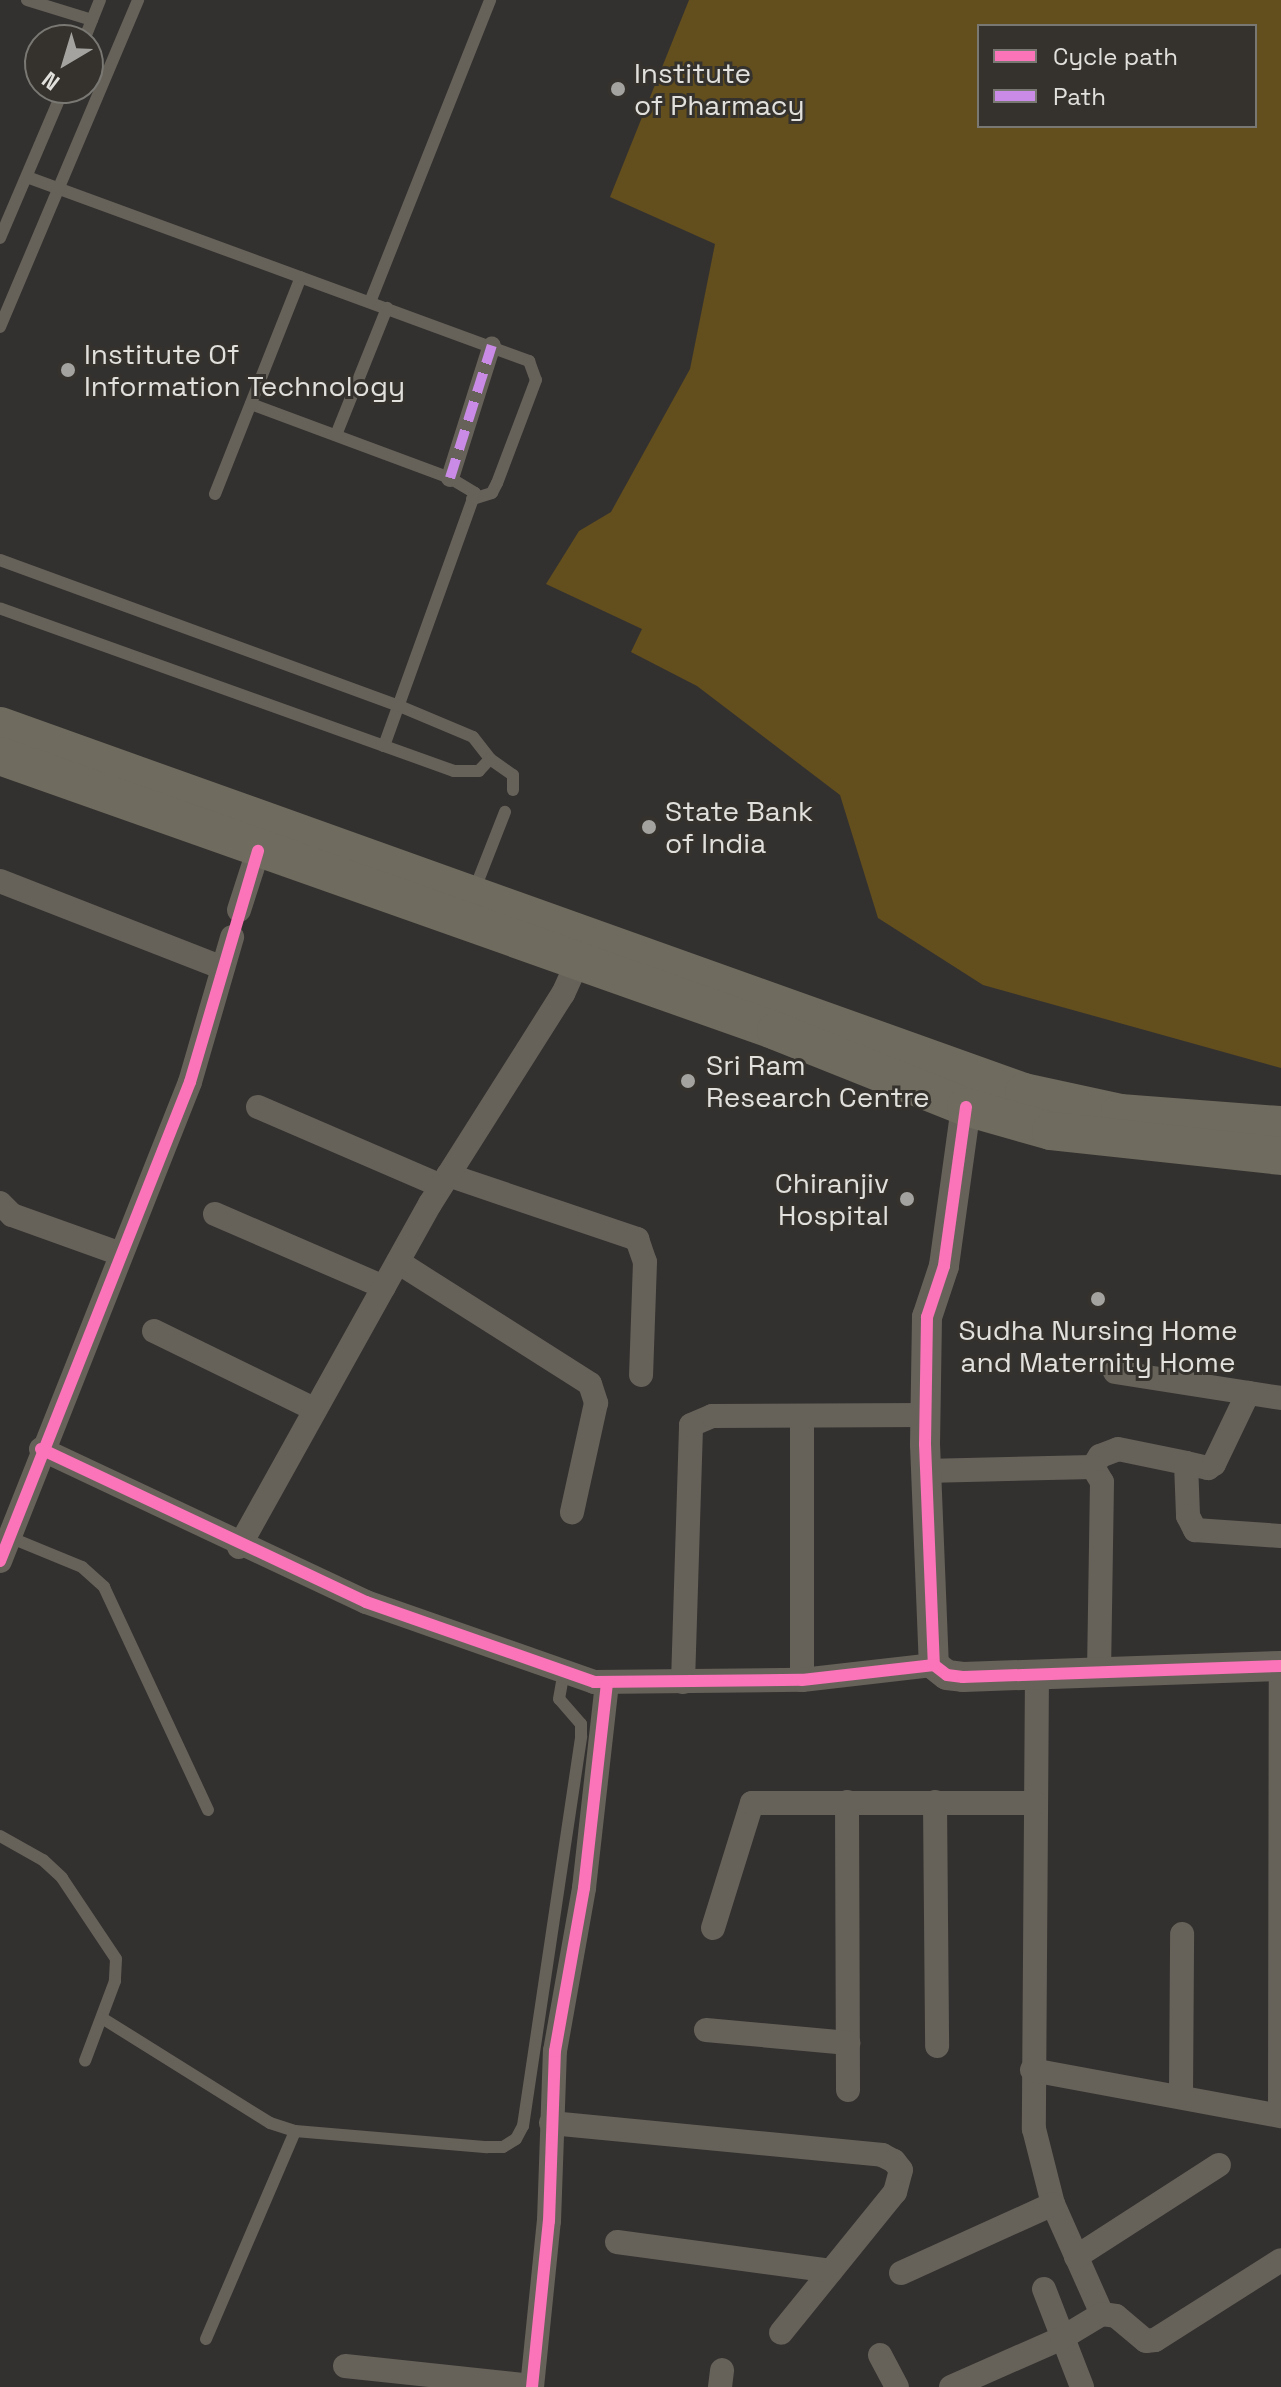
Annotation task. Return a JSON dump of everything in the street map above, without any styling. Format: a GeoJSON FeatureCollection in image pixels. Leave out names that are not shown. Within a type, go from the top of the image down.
{"type":"FeatureCollection","features":[{"type":"Feature","properties":{"kind":"main road"},"geometry":{"type":"LineString","coordinates":[[0,726],[473,894],[584,948],[776,1031],[966,1107],[1064,1133],[1281,1156]]}},
{"type":"Feature","properties":{"kind":"main road"},"geometry":{"type":"LineString","coordinates":[[0,756],[258,851],[584,948],[1024,1092],[1120,1113],[1281,1125]]}},
{"type":"Feature","properties":{"kind":"street"},"geometry":{"type":"LineString","coordinates":[[450,478],[492,345]]}},
{"type":"Feature","properties":{"kind":"street"},"geometry":{"type":"LineString","coordinates":[[239,910],[258,851]]}},
{"type":"Feature","properties":{"kind":"street"},"geometry":{"type":"LineString","coordinates":[[0,881],[223,968]]}},
{"type":"Feature","properties":{"kind":"street"},"geometry":{"type":"LineString","coordinates":[[0,1561],[5,1535],[190,1082],[232,937]]}},
{"type":"Feature","properties":{"kind":"street"},"geometry":{"type":"LineString","coordinates":[[239,1547],[445,1180],[563,994],[584,948]]}},
{"type":"Feature","properties":{"kind":"street"},"geometry":{"type":"LineString","coordinates":[[258,1107],[445,1180],[637,1239],[645,1262],[641,1375]]}},
{"type":"Feature","properties":{"kind":"street"},"geometry":{"type":"LineString","coordinates":[[934,1665],[925,1471],[927,1317],[944,1266],[966,1107]]}},
{"type":"Feature","properties":{"kind":"street"},"geometry":{"type":"LineString","coordinates":[[0,1203],[12,1215],[121,1254]]}},
{"type":"Feature","properties":{"kind":"street"},"geometry":{"type":"LineString","coordinates":[[215,1214],[384,1287]]}},
{"type":"Feature","properties":{"kind":"street"},"geometry":{"type":"LineString","coordinates":[[398,1262],[590,1384],[596,1403],[572,1512]]}},
{"type":"Feature","properties":{"kind":"street"},"geometry":{"type":"LineString","coordinates":[[154,1331],[314,1409]]}},
{"type":"Feature","properties":{"kind":"street"},"geometry":{"type":"LineString","coordinates":[[1115,1372],[1281,1398]]}},
{"type":"Feature","properties":{"kind":"street"},"geometry":{"type":"LineString","coordinates":[[1093,1467],[1100,1456],[1118,1449],[1208,1468],[1214,1464],[1248,1393]]}},
{"type":"Feature","properties":{"kind":"street"},"geometry":{"type":"LineString","coordinates":[[683,1682],[691,1425],[712,1416],[926,1415]]}},
{"type":"Feature","properties":{"kind":"street"},"geometry":{"type":"LineString","coordinates":[[802,1416],[802,1680]]}},
{"type":"Feature","properties":{"kind":"street"},"geometry":{"type":"LineString","coordinates":[[41,1449],[239,1547],[366,1602],[564,1672],[607,1682],[802,1680],[934,1665],[947,1675],[963,1677],[1037,1672],[1281,1666],[1281,2116],[1181,2094],[1032,2070]]}},
{"type":"Feature","properties":{"kind":"street"},"geometry":{"type":"LineString","coordinates":[[1186,1463],[1188,1516],[1195,1530],[1281,1536]]}},
{"type":"Feature","properties":{"kind":"street"},"geometry":{"type":"LineString","coordinates":[[925,1471],[1093,1467]]}},
{"type":"Feature","properties":{"kind":"street"},"geometry":{"type":"LineString","coordinates":[[1093,1467],[1102,1482],[1099,1671]]}},
{"type":"Feature","properties":{"kind":"street"},"geometry":{"type":"LineString","coordinates":[[1037,1672],[1034,2129],[1053,2204],[1102,2314]]}},
{"type":"Feature","properties":{"kind":"street"},"geometry":{"type":"LineString","coordinates":[[345,2366],[532,2386],[549,2221],[555,2051],[584,1888],[607,1682]]}},
{"type":"Feature","properties":{"kind":"street"},"geometry":{"type":"LineString","coordinates":[[847,1802],[848,2090]]}},
{"type":"Feature","properties":{"kind":"street"},"geometry":{"type":"LineString","coordinates":[[935,1802],[937,2046]]}},
{"type":"Feature","properties":{"kind":"street"},"geometry":{"type":"LineString","coordinates":[[713,1928],[752,1803],[1035,1803]]}},
{"type":"Feature","properties":{"kind":"street"},"geometry":{"type":"LineString","coordinates":[[1181,2094],[1182,1934]]}},
{"type":"Feature","properties":{"kind":"street"},"geometry":{"type":"LineString","coordinates":[[706,2030],[848,2043]]}},
{"type":"Feature","properties":{"kind":"street"},"geometry":{"type":"LineString","coordinates":[[551,2123],[882,2155],[894,2161],[901,2170],[895,2192],[781,2333]]}},
{"type":"Feature","properties":{"kind":"street"},"geometry":{"type":"LineString","coordinates":[[1076,2257],[1219,2165]]}},
{"type":"Feature","properties":{"kind":"street"},"geometry":{"type":"LineString","coordinates":[[901,2273],[1053,2204]]}},
{"type":"Feature","properties":{"kind":"street"},"geometry":{"type":"LineString","coordinates":[[617,2242],[831,2271]]}},
{"type":"Feature","properties":{"kind":"street"},"geometry":{"type":"LineString","coordinates":[[958,2386],[1062,2338],[1102,2314],[1116,2316],[1146,2341],[1155,2340],[1281,2260]]}},
{"type":"Feature","properties":{"kind":"street"},"geometry":{"type":"LineString","coordinates":[[1044,2289],[1082,2387]]}},
{"type":"Feature","properties":{"kind":"street"},"geometry":{"type":"LineString","coordinates":[[880,2355],[897,2387]]}},
{"type":"Feature","properties":{"kind":"lane"},"geometry":{"type":"LineString","coordinates":[[27,0],[92,20]]}},
{"type":"Feature","properties":{"kind":"lane"},"geometry":{"type":"LineString","coordinates":[[90,24],[100,0]]}},
{"type":"Feature","properties":{"kind":"lane"},"geometry":{"type":"LineString","coordinates":[[0,327],[61,190],[138,0]]}},
{"type":"Feature","properties":{"kind":"lane"},"geometry":{"type":"LineString","coordinates":[[370,302],[490,0]]}},
{"type":"Feature","properties":{"kind":"lane"},"geometry":{"type":"LineString","coordinates":[[0,238],[57,104]]}},
{"type":"Feature","properties":{"kind":"lane"},"geometry":{"type":"LineString","coordinates":[[27,177],[529,361],[536,380],[492,493],[472,499]]}},
{"type":"Feature","properties":{"kind":"lane"},"geometry":{"type":"LineString","coordinates":[[215,494],[301,277]]}},
{"type":"Feature","properties":{"kind":"lane"},"geometry":{"type":"LineString","coordinates":[[336,435],[387,308]]}},
{"type":"Feature","properties":{"kind":"lane"},"geometry":{"type":"LineString","coordinates":[[251,404],[450,478],[470,487],[475,493],[384,746]]}},
{"type":"Feature","properties":{"kind":"lane"},"geometry":{"type":"LineString","coordinates":[[0,560],[397,705],[473,737],[490,759],[513,775],[513,790]]}},
{"type":"Feature","properties":{"kind":"lane"},"geometry":{"type":"LineString","coordinates":[[0,608],[466,773],[479,771],[490,759]]}},
{"type":"Feature","properties":{"kind":"lane"},"geometry":{"type":"LineString","coordinates":[[473,894],[505,812]]}},
{"type":"Feature","properties":{"kind":"lane"},"geometry":{"type":"LineString","coordinates":[[5,1535],[82,1567],[104,1587],[208,1810]]}},
{"type":"Feature","properties":{"kind":"lane"},"geometry":{"type":"LineString","coordinates":[[102,2018],[270,2123],[295,2131],[487,2147],[503,2147],[516,2139],[523,2126],[581,1736],[581,1724],[559,1699],[564,1672]]}},
{"type":"Feature","properties":{"kind":"lane"},"geometry":{"type":"LineString","coordinates":[[0,1836],[43,1860],[107,1942],[116,1959],[115,1981],[85,2061]]}},
{"type":"Feature","properties":{"kind":"lane"},"geometry":{"type":"LineString","coordinates":[[206,2339],[295,2131]]}},
{"type":"Feature","properties":{"kind":"shaded area"},"geometry":{"type":"Polygon","coordinates":[[[689,0],[1281,0],[1281,1068],[983,985],[878,918],[840,795],[697,686],[631,652],[642,629],[546,584],[579,531],[611,512],[690,369],[715,244],[610,197],[689,0]]]}},
{"type":"Feature","properties":{"kind":"marked path"},"geometry":{"type":"LineString","coordinates":[[450,478],[492,345]]}},
{"type":"Feature","properties":{"kind":"cycle path"},"geometry":{"type":"LineString","coordinates":[[0,1561],[190,1082],[258,851]]}},
{"type":"Feature","properties":{"kind":"cycle path"},"geometry":{"type":"LineString","coordinates":[[966,1107],[944,1266],[927,1317],[925,1444],[934,1665],[947,1675],[963,1677],[1281,1666]]}},
{"type":"Feature","properties":{"kind":"cycle path"},"geometry":{"type":"LineString","coordinates":[[41,1449],[366,1602],[594,1682],[802,1680],[934,1665]]}},
{"type":"Feature","properties":{"kind":"cycle path"},"geometry":{"type":"LineString","coordinates":[[532,2387],[549,2221],[555,2051],[584,1888],[607,1682]]}},
{"type":"Feature","properties":{"kind":"place","name":"Institute of Pharmacy"},"geometry":{"type":"Point","coordinates":[618,89]}},
{"type":"Feature","properties":{"kind":"place","name":"Institute Of Information Technology"},"geometry":{"type":"Point","coordinates":[68,370]}},
{"type":"Feature","properties":{"kind":"place","name":"State Bank of India"},"geometry":{"type":"Point","coordinates":[649,827]}},
{"type":"Feature","properties":{"kind":"place","name":"Sri Ram Research Centre"},"geometry":{"type":"Point","coordinates":[688,1081]}},
{"type":"Feature","properties":{"kind":"place","name":"Chiranjiv Hospital"},"geometry":{"type":"Point","coordinates":[907,1199]}},
{"type":"Feature","properties":{"kind":"place","name":"Sudha Nursing Home and Maternity Home"},"geometry":{"type":"Point","coordinates":[1098,1299]}}]}
